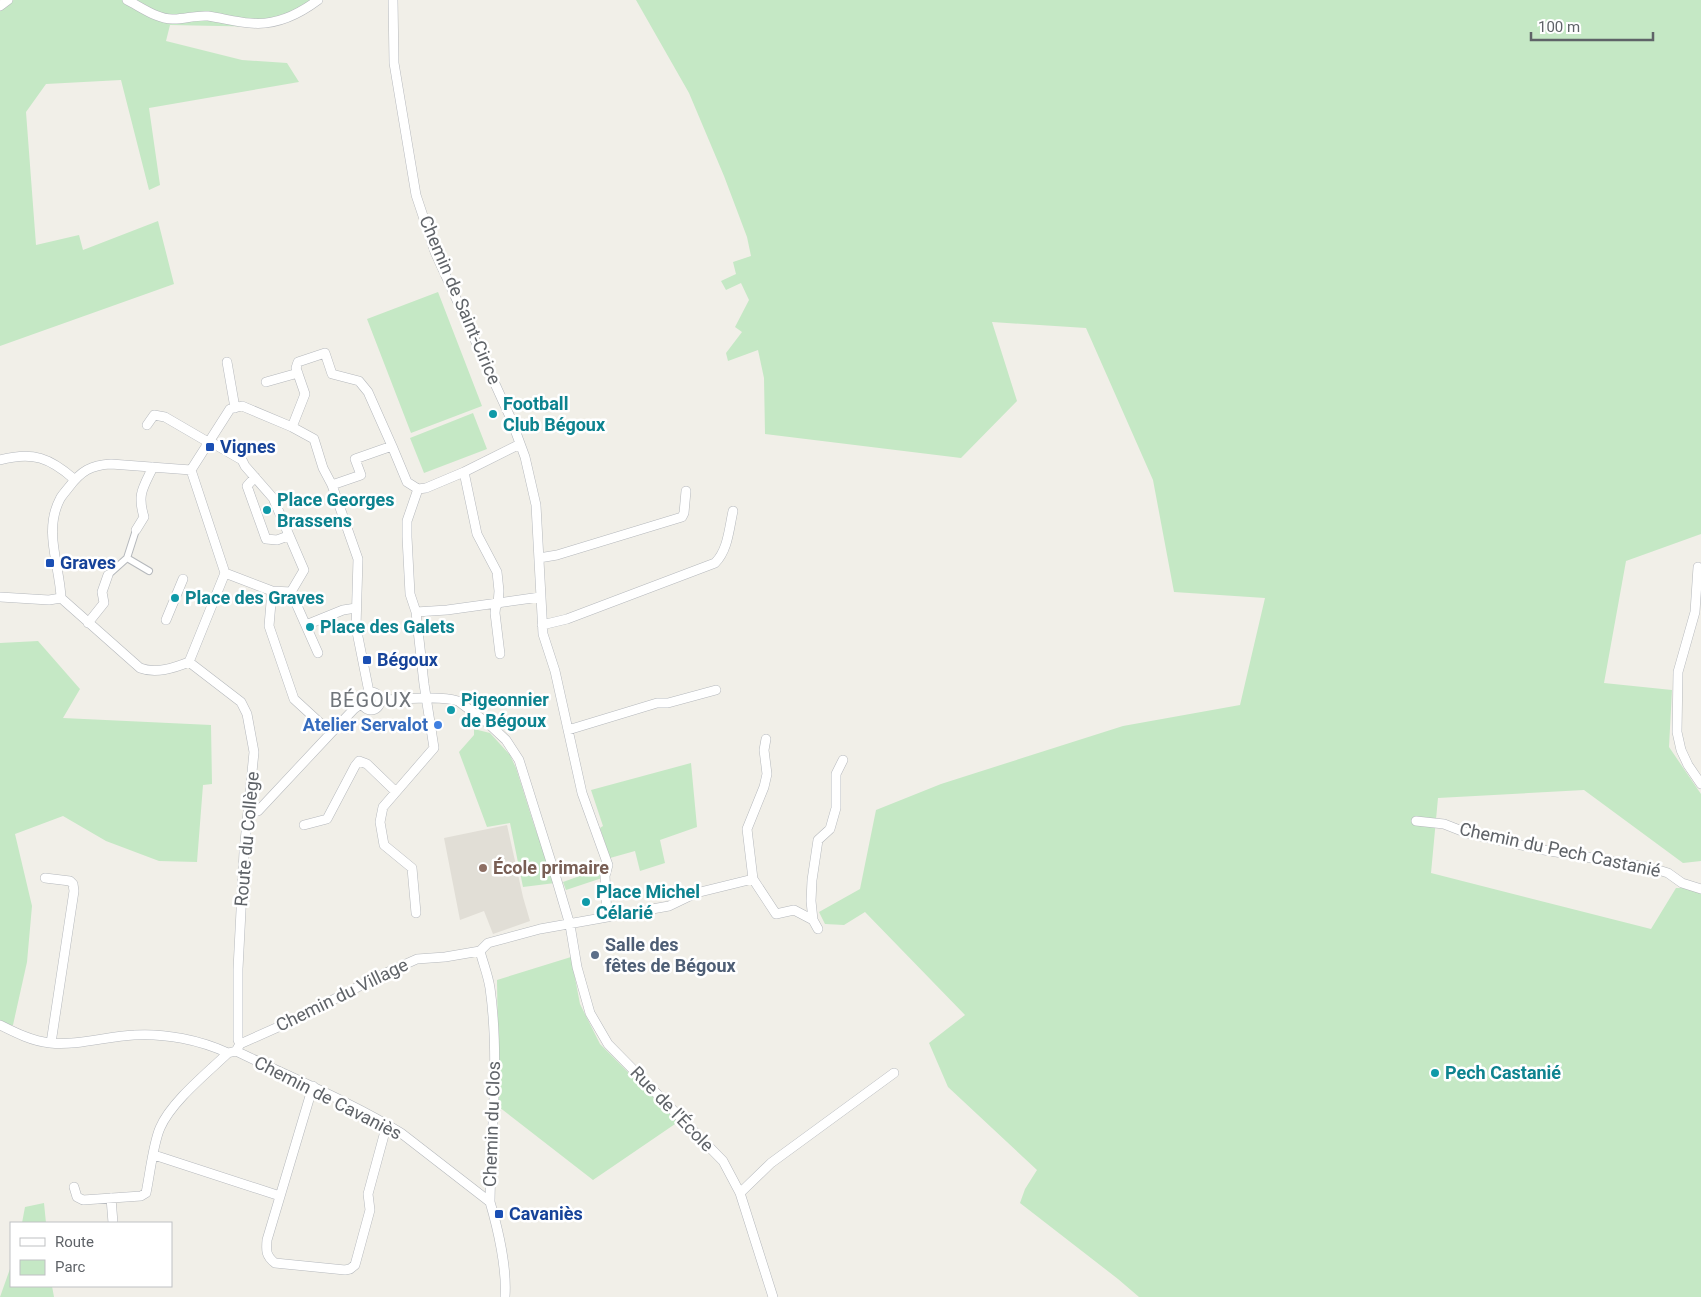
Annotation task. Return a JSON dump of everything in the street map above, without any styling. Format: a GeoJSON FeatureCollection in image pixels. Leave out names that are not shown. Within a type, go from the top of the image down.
{"type":"FeatureCollection","features":[{"type":"Feature","properties":{"kind":"street"},"geometry":{"type":"LineString","coordinates":[[0,6],[8,0]]}},
{"type":"Feature","properties":{"kind":"street"},"geometry":{"type":"LineString","coordinates":[[128,0],[155,15],[171,20],[200,15],[252,24],[289,18],[318,0]]}},
{"type":"Feature","properties":{"kind":"street","name":"Chemin de Saint-Cirice"},"geometry":{"type":"LineString","coordinates":[[393,0],[394,64],[397,91],[416,195],[434,252],[511,419],[531,481],[536,505],[543,634],[555,671],[582,793],[608,865],[605,876],[607,917]]}},
{"type":"Feature","properties":{"kind":"street"},"geometry":{"type":"LineString","coordinates":[[292,427],[305,394],[296,368],[298,362],[325,354],[332,374],[359,381],[368,392],[407,482],[418,489],[426,488],[464,472],[520,444]]}},
{"type":"Feature","properties":{"kind":"street"},"geometry":{"type":"LineString","coordinates":[[226,362],[236,408]]}},
{"type":"Feature","properties":{"kind":"street"},"geometry":{"type":"LineString","coordinates":[[266,382],[298,373]]}},
{"type":"Feature","properties":{"kind":"street"},"geometry":{"type":"LineString","coordinates":[[191,470],[230,409],[242,406],[292,427],[314,439],[322,468],[332,485],[358,559],[356,627],[369,692]]}},
{"type":"Feature","properties":{"kind":"street"},"geometry":{"type":"LineString","coordinates":[[147,425],[154,415],[165,417],[242,460],[273,498],[304,570],[291,592]]}},
{"type":"Feature","properties":{"kind":"street"},"geometry":{"type":"LineString","coordinates":[[332,485],[361,475],[356,459],[392,446]]}},
{"type":"Feature","properties":{"kind":"street"},"geometry":{"type":"LineString","coordinates":[[0,460],[28,456],[43,458],[58,465],[74,479]]}},
{"type":"Feature","properties":{"kind":"street"},"geometry":{"type":"LineString","coordinates":[[111,464],[191,470],[225,573],[189,662],[150,672],[140,668],[61,598],[52,540],[54,518],[59,500],[74,479],[89,468],[97,465],[111,464]]}},
{"type":"Feature","properties":{"kind":"street"},"geometry":{"type":"LineString","coordinates":[[88,623],[104,603],[102,592],[108,575],[127,558],[136,530],[144,517],[140,505],[140,497],[153,467]]}},
{"type":"Feature","properties":{"kind":"street"},"geometry":{"type":"LineString","coordinates":[[464,472],[477,534],[497,572],[499,591],[495,613],[500,654]]}},
{"type":"Feature","properties":{"kind":"street"},"geometry":{"type":"LineString","coordinates":[[255,477],[247,486],[266,539],[277,540],[288,536]]}},
{"type":"Feature","properties":{"kind":"street"},"geometry":{"type":"LineString","coordinates":[[416,912],[412,868],[384,845],[380,822],[383,807],[434,748],[416,612],[410,594],[407,521],[418,489]]}},
{"type":"Feature","properties":{"kind":"street"},"geometry":{"type":"LineString","coordinates":[[539,558],[557,555],[682,517],[686,491]]}},
{"type":"Feature","properties":{"kind":"street"},"geometry":{"type":"LineString","coordinates":[[542,625],[567,619],[715,563],[721,557],[726,543],[733,512]]}},
{"type":"Feature","properties":{"kind":"street"},"geometry":{"type":"LineString","coordinates":[[127,558],[149,571]]}},
{"type":"Feature","properties":{"kind":"street"},"geometry":{"type":"LineString","coordinates":[[1698,567],[1695,612],[1678,672],[1677,732],[1681,750],[1688,765],[1701,784]]}},
{"type":"Feature","properties":{"kind":"street"},"geometry":{"type":"LineString","coordinates":[[225,573],[272,591],[291,592]]}},
{"type":"Feature","properties":{"kind":"street"},"geometry":{"type":"LineString","coordinates":[[166,620],[183,579]]}},
{"type":"Feature","properties":{"kind":"street"},"geometry":{"type":"LineString","coordinates":[[272,591],[269,626],[294,699],[331,732]]}},
{"type":"Feature","properties":{"kind":"street"},"geometry":{"type":"LineString","coordinates":[[291,592],[318,653]]}},
{"type":"Feature","properties":{"kind":"street"},"geometry":{"type":"LineString","coordinates":[[0,597],[49,600],[61,598]]}},
{"type":"Feature","properties":{"kind":"street"},"geometry":{"type":"LineString","coordinates":[[416,612],[497,604],[540,597]]}},
{"type":"Feature","properties":{"kind":"street"},"geometry":{"type":"LineString","coordinates":[[306,625],[343,610],[356,608]]}},
{"type":"Feature","properties":{"kind":"street","name":"Route du Collège"},"geometry":{"type":"LineString","coordinates":[[189,662],[241,702],[247,714],[254,752],[244,852],[238,969],[238,1040],[234,1050]]}},
{"type":"Feature","properties":{"kind":"street"},"geometry":{"type":"LineString","coordinates":[[568,730],[657,703],[668,703],[716,690]]}},
{"type":"Feature","properties":{"kind":"street"},"geometry":{"type":"LineString","coordinates":[[248,812],[258,811],[331,732],[362,702],[365,694],[369,692],[376,694],[380,700],[376,708],[372,709],[368,709],[362,702]]}},
{"type":"Feature","properties":{"kind":"street","name":"Rue de l'École"},"geometry":{"type":"LineString","coordinates":[[380,700],[452,699],[458,701],[490,725],[506,740],[519,760],[570,925],[577,967],[590,1013],[608,1044],[723,1161],[740,1193],[773,1297]]}},
{"type":"Feature","properties":{"kind":"street"},"geometry":{"type":"LineString","coordinates":[[766,739],[764,750],[768,774],[747,829],[753,879],[776,914],[794,910],[813,920]]}},
{"type":"Feature","properties":{"kind":"street"},"geometry":{"type":"LineString","coordinates":[[818,929],[813,920],[811,901],[812,880],[818,840],[830,828],[836,808],[836,774],[843,760]]}},
{"type":"Feature","properties":{"kind":"street"},"geometry":{"type":"LineString","coordinates":[[304,825],[327,819],[354,766],[359,761],[367,764],[396,792]]}},
{"type":"Feature","properties":{"kind":"street","name":"Chemin du Pech Castanié"},"geometry":{"type":"LineString","coordinates":[[1416,821],[1444,824],[1467,833],[1544,850],[1652,868],[1668,873],[1682,883],[1701,889]]}},
{"type":"Feature","properties":{"kind":"street"},"geometry":{"type":"LineString","coordinates":[[45,878],[70,881],[73,884],[74,890],[51,1043]]}},
{"type":"Feature","properties":{"kind":"street","name":"Chemin du Village"},"geometry":{"type":"LineString","coordinates":[[111,1198],[141,1196],[146,1193],[159,1130],[164,1119],[184,1096],[234,1050],[379,976],[417,959],[445,958],[480,951],[488,943],[540,929],[669,906],[696,892],[753,879]]}},
{"type":"Feature","properties":{"kind":"street","name":"Chemin du Clos"},"geometry":{"type":"LineString","coordinates":[[480,951],[490,985],[493,1024],[494,1064],[490,1202],[504,1268],[505,1297]]}},
{"type":"Feature","properties":{"kind":"street","name":"Chemin de Cavaniès"},"geometry":{"type":"LineString","coordinates":[[0,1025],[24,1037],[51,1043],[86,1041],[134,1034],[171,1036],[234,1050],[313,1086],[387,1124],[490,1202]]}},
{"type":"Feature","properties":{"kind":"street"},"geometry":{"type":"LineString","coordinates":[[740,1193],[771,1162],[894,1073]]}},
{"type":"Feature","properties":{"kind":"street"},"geometry":{"type":"LineString","coordinates":[[313,1086],[267,1240],[266,1251],[274,1263],[345,1270],[355,1265],[370,1210],[368,1194],[387,1124]]}},
{"type":"Feature","properties":{"kind":"street"},"geometry":{"type":"LineString","coordinates":[[154,1156],[280,1196]]}},
{"type":"Feature","properties":{"kind":"street"},"geometry":{"type":"LineString","coordinates":[[74,1187],[77,1197],[83,1200],[111,1198],[113,1222]]}},
{"type":"Feature","properties":{"kind":"shaded area","name":"École primaire"},"geometry":{"type":"Polygon","coordinates":[[[507,825],[530,921],[493,934],[484,911],[460,920],[444,838],[507,825]]]}},
{"type":"Feature","properties":{"kind":"green space"},"geometry":{"type":"Polygon","coordinates":[[[0,0],[315,0],[266,27],[170,25],[166,41],[242,60],[287,63],[299,82],[149,108],[160,185],[149,190],[121,80],[46,84],[26,112],[36,245],[79,235],[83,250],[158,221],[174,284],[0,346],[0,0]]]}},
{"type":"Feature","properties":{"kind":"green space"},"geometry":{"type":"Polygon","coordinates":[[[636,0],[1701,0],[1701,534],[1626,561],[1604,683],[1672,690],[1669,747],[1701,794],[1701,861],[1683,863],[1584,790],[1438,798],[1431,873],[1651,929],[1676,888],[1701,888],[1701,1297],[1139,1297],[1020,1203],[1025,1189],[1037,1170],[948,1087],[929,1043],[965,1015],[865,912],[844,925],[825,924],[819,912],[860,889],[876,810],[941,784],[1123,726],[1240,705],[1265,598],[1174,592],[1153,480],[1086,328],[992,322],[1017,401],[961,458],[765,434],[764,378],[758,350],[728,361],[726,353],[742,332],[735,327],[749,300],[741,283],[726,290],[721,281],[736,274],[733,262],[751,256],[747,237],[689,93],[636,0]]]}},
{"type":"Feature","properties":{"kind":"green space"},"geometry":{"type":"Polygon","coordinates":[[[438,292],[482,406],[411,433],[367,319],[438,292]]]}},
{"type":"Feature","properties":{"kind":"green space"},"geometry":{"type":"Polygon","coordinates":[[[473,413],[487,449],[424,473],[410,438],[473,413]]]}},
{"type":"Feature","properties":{"kind":"green space"},"geometry":{"type":"Polygon","coordinates":[[[38,641],[80,689],[63,718],[211,725],[212,784],[203,785],[197,862],[159,861],[106,841],[63,816],[15,834],[32,906],[27,962],[13,1025],[0,1028],[0,643],[38,641]]]}},
{"type":"Feature","properties":{"kind":"green space"},"geometry":{"type":"Polygon","coordinates":[[[474,729],[490,733],[510,755],[555,883],[523,887],[510,823],[487,827],[459,752],[474,735],[474,729]]]}},
{"type":"Feature","properties":{"kind":"green space"},"geometry":{"type":"Polygon","coordinates":[[[691,763],[697,827],[660,840],[665,863],[640,871],[635,851],[610,858],[600,828],[603,826],[591,790],[691,763]]]}},
{"type":"Feature","properties":{"kind":"green space"},"geometry":{"type":"Polygon","coordinates":[[[599,869],[602,878],[566,890],[563,882],[599,869]]]}},
{"type":"Feature","properties":{"kind":"green space"},"geometry":{"type":"Polygon","coordinates":[[[571,957],[580,1004],[600,1044],[678,1122],[593,1180],[499,1107],[497,980],[571,957]]]}},
{"type":"Feature","properties":{"kind":"green space"},"geometry":{"type":"Polygon","coordinates":[[[44,1203],[46,1222],[22,1222],[25,1207],[44,1203]]]}},
{"type":"Feature","properties":{"kind":"green space"},"geometry":{"type":"Polygon","coordinates":[[[10,1269],[10,1287],[52,1287],[54,1297],[0,1297],[10,1269]]]}},
{"type":"Feature","properties":{"kind":"place","name":"Football Club Bégoux"},"geometry":{"type":"Point","coordinates":[493,414]}},
{"type":"Feature","properties":{"kind":"place","name":"Vignes"},"geometry":{"type":"Point","coordinates":[210,447]}},
{"type":"Feature","properties":{"kind":"place","name":"Place Georges Brassens"},"geometry":{"type":"Point","coordinates":[267,510]}},
{"type":"Feature","properties":{"kind":"place","name":"Graves"},"geometry":{"type":"Point","coordinates":[50,563]}},
{"type":"Feature","properties":{"kind":"place","name":"Place des Graves"},"geometry":{"type":"Point","coordinates":[175,598]}},
{"type":"Feature","properties":{"kind":"place","name":"Place des Galets"},"geometry":{"type":"Point","coordinates":[310,627]}},
{"type":"Feature","properties":{"kind":"place","name":"Bégoux"},"geometry":{"type":"Point","coordinates":[367,660]}},
{"type":"Feature","properties":{"kind":"place","name":"Pigeonnier de Bégoux"},"geometry":{"type":"Point","coordinates":[451,710]}},
{"type":"Feature","properties":{"kind":"place","name":"Atelier Servalot"},"geometry":{"type":"Point","coordinates":[438,725]}},
{"type":"Feature","properties":{"kind":"place","name":"École primaire"},"geometry":{"type":"Point","coordinates":[483,868]}},
{"type":"Feature","properties":{"kind":"place","name":"Place Michel Célarié"},"geometry":{"type":"Point","coordinates":[586,902]}},
{"type":"Feature","properties":{"kind":"place","name":"Salle des fêtes de Bégoux"},"geometry":{"type":"Point","coordinates":[595,955]}},
{"type":"Feature","properties":{"kind":"place","name":"Pech Castanié"},"geometry":{"type":"Point","coordinates":[1435,1073]}},
{"type":"Feature","properties":{"kind":"place","name":"Cavaniès"},"geometry":{"type":"Point","coordinates":[499,1214]}},
{"type":"Feature","properties":{"kind":"district","name":"BÉGOUX"},"geometry":{"type":"Point","coordinates":[371,700]}}]}
